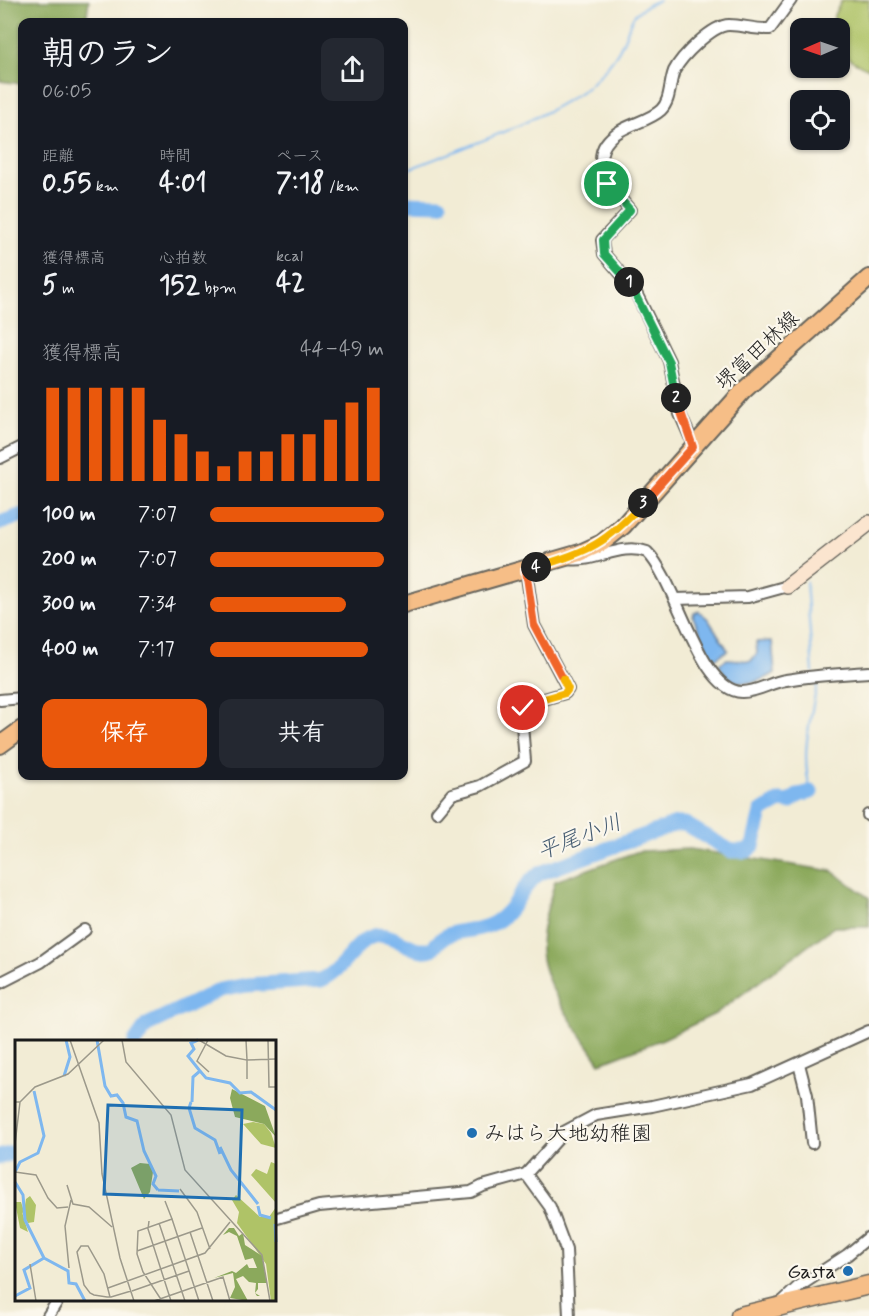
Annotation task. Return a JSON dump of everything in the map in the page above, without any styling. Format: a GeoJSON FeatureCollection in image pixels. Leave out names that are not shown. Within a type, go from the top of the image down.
{"type":"FeatureCollection","features":[{"type":"Feature","properties":{"kind":"highway"},"geometry":{"type":"LineString","coordinates":[[786,1311],[869,1285]]}},
{"type":"Feature","properties":{"kind":"highway"},"geometry":{"type":"LineString","coordinates":[[740,1316],[869,1298]]}},
{"type":"Feature","properties":{"kind":"main road","name":"堺富田林線"},"geometry":{"type":"LineString","coordinates":[[408,603],[565,559],[593,548],[617,531],[756,379],[869,278]]}},
{"type":"Feature","properties":{"kind":"main road"},"geometry":{"type":"LineString","coordinates":[[0,745],[18,732]]}},
{"type":"Feature","properties":{"kind":"street"},"geometry":{"type":"LineString","coordinates":[[693,447],[680,414],[669,362],[634,289],[604,254],[603,240],[630,210],[607,184],[602,170],[603,151],[619,132],[659,112],[665,105],[674,71],[680,61],[717,27],[728,25],[770,29],[791,0]]}},
{"type":"Feature","properties":{"kind":"street"},"geometry":{"type":"LineString","coordinates":[[0,458],[18,449]]}},
{"type":"Feature","properties":{"kind":"street"},"geometry":{"type":"LineString","coordinates":[[675,599],[748,597],[788,586],[869,523]]}},
{"type":"Feature","properties":{"kind":"street"},"geometry":{"type":"LineString","coordinates":[[565,559],[583,561],[626,548],[637,548],[647,552],[656,561],[704,659],[726,688],[740,692],[752,691],[784,680],[869,672]]}},
{"type":"Feature","properties":{"kind":"street"},"geometry":{"type":"LineString","coordinates":[[437,812],[452,794],[480,786],[525,761],[520,713],[527,704],[565,693],[568,689],[534,625],[526,570]]}},
{"type":"Feature","properties":{"kind":"street"},"geometry":{"type":"LineString","coordinates":[[0,700],[18,698]]}},
{"type":"Feature","properties":{"kind":"street"},"geometry":{"type":"LineString","coordinates":[[0,983],[41,962],[86,930]]}},
{"type":"Feature","properties":{"kind":"street"},"geometry":{"type":"LineString","coordinates":[[276,1218],[319,1206],[471,1192],[483,1186],[526,1174],[564,1132],[596,1115],[652,1106],[752,1084],[869,1031]]}},
{"type":"Feature","properties":{"kind":"street"},"geometry":{"type":"LineString","coordinates":[[799,1064],[807,1095],[812,1143]]}},
{"type":"Feature","properties":{"kind":"street"},"geometry":{"type":"LineString","coordinates":[[526,1174],[550,1207],[566,1250],[569,1316]]}},
{"type":"Feature","properties":{"kind":"street"},"geometry":{"type":"LineString","coordinates":[[786,1311],[798,1287],[847,1256],[869,1237]]}},
{"type":"Feature","properties":{"kind":"street"},"geometry":{"type":"LineString","coordinates":[[48,1316],[57,1301]]}},
{"type":"Feature","properties":{"kind":"green space"},"geometry":{"type":"Polygon","coordinates":[[[0,0],[89,0],[87,18],[18,18],[18,83],[0,81],[0,0]]]}},
{"type":"Feature","properties":{"kind":"green space"},"geometry":{"type":"Polygon","coordinates":[[[842,0],[869,0],[869,69],[850,60],[850,18],[834,18],[842,0]]]}},
{"type":"Feature","properties":{"kind":"green space"},"geometry":{"type":"Polygon","coordinates":[[[690,849],[832,871],[869,898],[869,927],[834,927],[715,1014],[663,1039],[600,1063],[563,1009],[543,964],[542,932],[555,881],[639,851],[690,849]]]}},
{"type":"Feature","properties":{"kind":"water"},"geometry":{"type":"Polygon","coordinates":[[[699,611],[708,619],[728,650],[713,660],[693,617],[694,613],[699,611]]]}},
{"type":"Feature","properties":{"kind":"water"},"geometry":{"type":"Polygon","coordinates":[[[772,641],[775,673],[768,677],[744,683],[730,678],[719,664],[727,659],[751,661],[757,653],[756,642],[772,641]]]}},
{"type":"Feature","properties":{"kind":"waterway"},"geometry":{"type":"LineString","coordinates":[[408,169],[522,124],[567,101],[595,80],[616,55],[635,15],[659,0]]}},
{"type":"Feature","properties":{"kind":"waterway"},"geometry":{"type":"LineString","coordinates":[[408,203],[440,204]]}},
{"type":"Feature","properties":{"kind":"waterway"},"geometry":{"type":"LineString","coordinates":[[0,523],[18,516]]}},
{"type":"Feature","properties":{"kind":"waterway"},"geometry":{"type":"LineString","coordinates":[[806,582],[813,672]]}},
{"type":"Feature","properties":{"kind":"waterway"},"geometry":{"type":"LineString","coordinates":[[811,792],[806,752],[817,685],[815,680]]}},
{"type":"Feature","properties":{"kind":"waterway","name":"平尾小川"},"geometry":{"type":"LineString","coordinates":[[136,1040],[147,1025],[220,990],[247,985],[321,980],[336,970],[367,939],[374,936],[390,937],[418,949],[432,949],[439,941],[453,933],[477,929],[494,923],[513,906],[527,885],[540,873],[676,824],[685,824],[731,851],[747,851],[753,846],[761,812],[780,801],[789,802],[799,795],[811,792]]}},
{"type":"Feature","properties":{"kind":"waterway","name":"平尾小川"},"geometry":{"type":"LineString","coordinates":[[0,1157],[15,1152]]}},
{"type":"Feature","properties":{"kind":"place","name":"みはら大地幼稚園"},"geometry":{"type":"Point","coordinates":[472,1133]}},
{"type":"Feature","properties":{"kind":"place","name":"Gasta"},"geometry":{"type":"Point","coordinates":[848,1271]}},
{"type":"Feature","properties":{"kind":"route"},"geometry":{"type":"LineString","coordinates":[[523,708],[527,704],[565,693],[568,689],[531,617],[529,580],[526,570],[580,554],[610,537],[623,526],[693,447],[680,414],[675,396],[673,372],[669,362],[634,289],[604,254],[603,240],[630,210],[607,184]]}}]}
